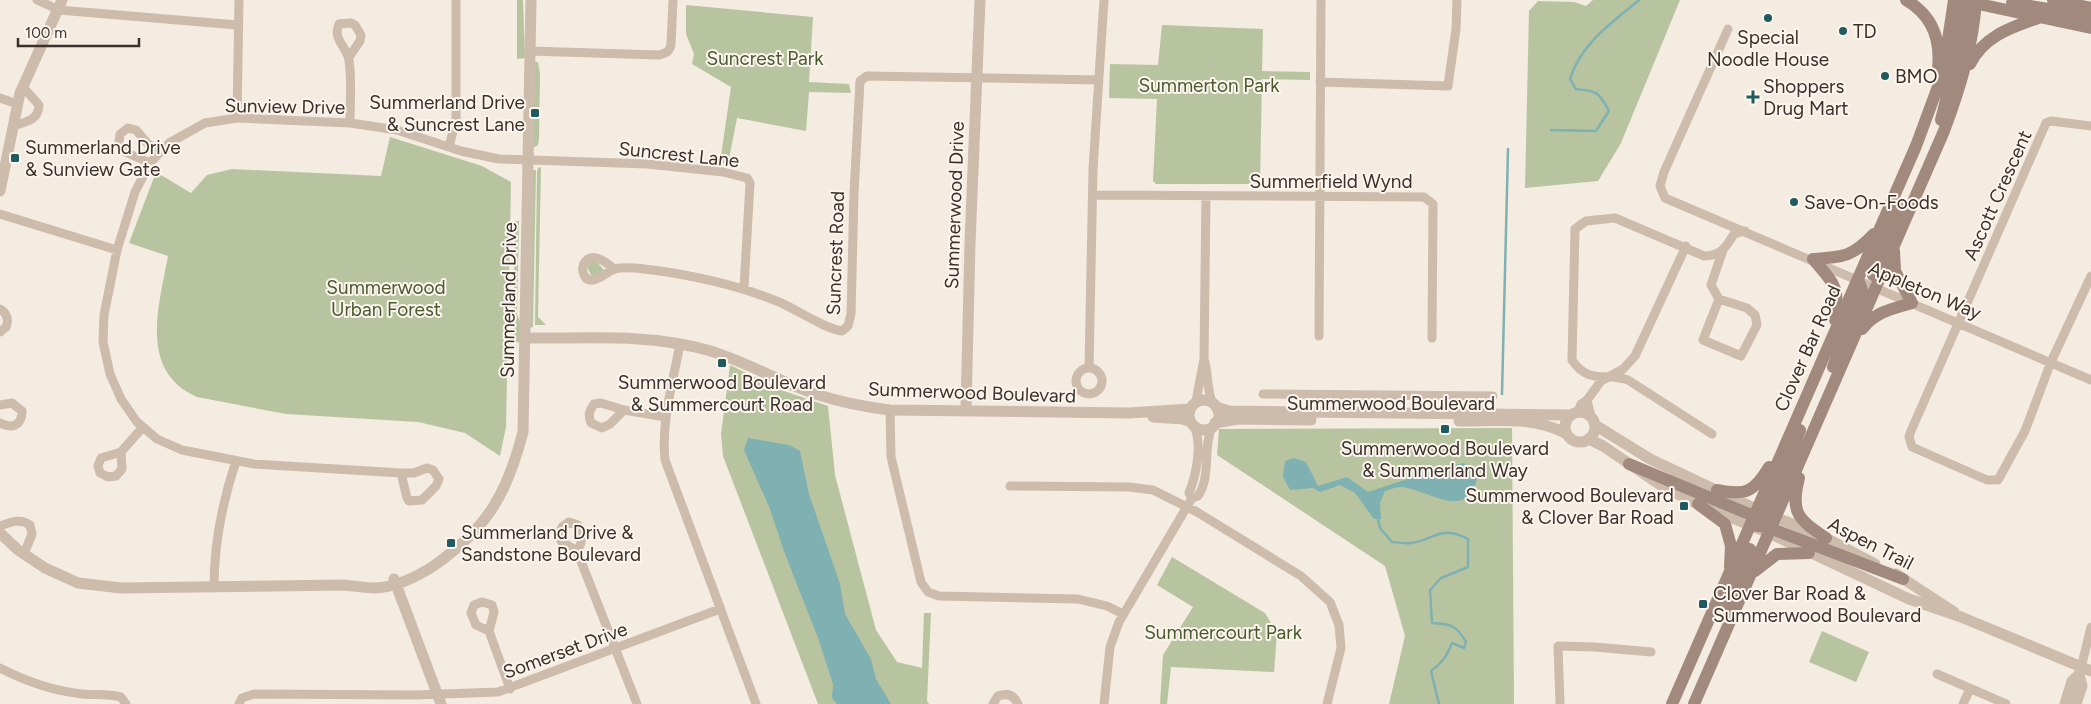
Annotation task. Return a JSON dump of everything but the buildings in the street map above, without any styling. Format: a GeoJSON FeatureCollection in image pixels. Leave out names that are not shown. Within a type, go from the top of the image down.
{"type":"FeatureCollection","features":[{"type":"Feature","properties":{"kind":"main road"},"geometry":{"type":"LineString","coordinates":[[1906,0],[1920,8],[1937,38],[1939,52],[1932,104]]}},
{"type":"Feature","properties":{"kind":"main road"},"geometry":{"type":"LineString","coordinates":[[1994,0],[2091,16]]}},
{"type":"Feature","properties":{"kind":"main road"},"geometry":{"type":"LineString","coordinates":[[2053,0],[2091,8]]}},
{"type":"Feature","properties":{"kind":"main road"},"geometry":{"type":"LineString","coordinates":[[1932,158],[1958,52],[1967,1],[2091,28]]}},
{"type":"Feature","properties":{"kind":"main road","name":"Clover Bar Road"},"geometry":{"type":"LineString","coordinates":[[1694,704],[1751,574],[1763,522],[1790,433],[1916,146],[1967,1]]}},
{"type":"Feature","properties":{"kind":"main road","name":"Clover Bar Road"},"geometry":{"type":"LineString","coordinates":[[1672,704],[1730,572],[1763,522],[1807,447],[1932,158],[1960,87],[1970,50],[1967,1]]}},
{"type":"Feature","properties":{"kind":"main road"},"geometry":{"type":"LineString","coordinates":[[1960,87],[1975,55],[1984,44],[2011,27],[2039,18]]}},
{"type":"Feature","properties":{"kind":"main road"},"geometry":{"type":"LineString","coordinates":[[1876,287],[1873,279],[1874,271],[1902,196],[1916,146]]}},
{"type":"Feature","properties":{"kind":"main road"},"geometry":{"type":"LineString","coordinates":[[1812,259],[1845,257],[1862,247],[1881,226]]}},
{"type":"Feature","properties":{"kind":"main road"},"geometry":{"type":"LineString","coordinates":[[1852,343],[1870,318],[1880,312],[1912,303],[1895,271],[1894,246]]}},
{"type":"Feature","properties":{"kind":"main road"},"geometry":{"type":"LineString","coordinates":[[1812,259],[1836,289],[1838,301],[1833,337]]}},
{"type":"Feature","properties":{"kind":"main road"},"geometry":{"type":"LineString","coordinates":[[1825,405],[1831,373],[1862,290],[1858,279]]}},
{"type":"Feature","properties":{"kind":"main road"},"geometry":{"type":"LineString","coordinates":[[1717,652],[1722,623],[1798,436],[1810,388]]}},
{"type":"Feature","properties":{"kind":"main road"},"geometry":{"type":"LineString","coordinates":[[1717,490],[1740,494],[1757,484],[1790,433]]}},
{"type":"Feature","properties":{"kind":"main road"},"geometry":{"type":"LineString","coordinates":[[1807,447],[1794,504],[1801,520],[1826,538]]}},
{"type":"Feature","properties":{"kind":"main road"},"geometry":{"type":"LineString","coordinates":[[1630,464],[1763,522],[1904,578]]}},
{"type":"Feature","properties":{"kind":"main road"},"geometry":{"type":"LineString","coordinates":[[1698,504],[1725,524],[1731,546],[1730,572]]}},
{"type":"Feature","properties":{"kind":"main road"},"geometry":{"type":"LineString","coordinates":[[1751,574],[1777,554],[1808,553]]}},
{"type":"Feature","properties":{"kind":"street"},"geometry":{"type":"LineString","coordinates":[[37,0],[60,5],[237,25]]}},
{"type":"Feature","properties":{"kind":"street"},"geometry":{"type":"LineString","coordinates":[[238,118],[237,25],[239,0]]}},
{"type":"Feature","properties":{"kind":"street"},"geometry":{"type":"LineString","coordinates":[[449,146],[456,121],[456,0]]}},
{"type":"Feature","properties":{"kind":"street","name":"Summerland Drive"},"geometry":{"type":"LineString","coordinates":[[394,581],[443,559],[472,536],[506,485],[523,432],[530,0]]}},
{"type":"Feature","properties":{"kind":"street"},"geometry":{"type":"LineString","coordinates":[[529,51],[659,55],[666,53],[670,50],[672,44],[672,0]]}},
{"type":"Feature","properties":{"kind":"street","name":"Summerwood Drive"},"geometry":{"type":"LineString","coordinates":[[966,410],[980,0]]}},
{"type":"Feature","properties":{"kind":"street"},"geometry":{"type":"LineString","coordinates":[[1089,368],[1094,195],[1093,169],[1104,0]]}},
{"type":"Feature","properties":{"kind":"street"},"geometry":{"type":"LineString","coordinates":[[1319,336],[1321,0]]}},
{"type":"Feature","properties":{"kind":"street"},"geometry":{"type":"LineString","coordinates":[[1320,82],[1448,86],[1456,29],[1457,0]]}},
{"type":"Feature","properties":{"kind":"street"},"geometry":{"type":"LineString","coordinates":[[0,191],[23,87],[60,5]]}},
{"type":"Feature","properties":{"kind":"street","name":"Appleton Way"},"geometry":{"type":"LineString","coordinates":[[1728,29],[1664,172],[1660,186],[1665,198],[1812,259],[2091,380]]}},
{"type":"Feature","properties":{"kind":"street"},"geometry":{"type":"LineString","coordinates":[[349,57],[350,123]]}},
{"type":"Feature","properties":{"kind":"street","name":"Suncrest Road"},"geometry":{"type":"LineString","coordinates":[[614,269],[675,273],[744,288],[838,330],[846,329],[851,314],[854,193],[860,81],[867,76],[976,79]]}},
{"type":"Feature","properties":{"kind":"street"},"geometry":{"type":"LineString","coordinates":[[976,79],[1098,80]]}},
{"type":"Feature","properties":{"kind":"street"},"geometry":{"type":"LineString","coordinates":[[14,126],[34,118],[39,113],[39,105],[23,87]]}},
{"type":"Feature","properties":{"kind":"street"},"geometry":{"type":"LineString","coordinates":[[0,98],[18,104]]}},
{"type":"Feature","properties":{"kind":"street","name":"Sunview Drive"},"geometry":{"type":"LineString","coordinates":[[401,473],[406,498],[413,502],[425,498],[436,486],[439,479],[433,470],[427,468],[414,473],[401,473],[254,464],[182,450],[157,439],[143,427],[121,399],[110,374],[103,342],[108,289],[117,250],[136,192],[150,163],[169,143],[190,129],[215,121],[238,118],[350,123],[397,130],[499,159],[527,160]]}},
{"type":"Feature","properties":{"kind":"street","name":"Ascott Crescent"},"geometry":{"type":"LineString","coordinates":[[1959,322],[2046,123],[2051,121],[2091,126]]}},
{"type":"Feature","properties":{"kind":"street"},"geometry":{"type":"LineString","coordinates":[[150,163],[123,151],[119,143],[120,134],[128,128],[136,130],[148,144],[161,151]]}},
{"type":"Feature","properties":{"kind":"street","name":"Suncrest Lane"},"geometry":{"type":"LineString","coordinates":[[527,160],[648,164],[723,172],[747,178],[751,190],[744,288]]}},
{"type":"Feature","properties":{"kind":"street","name":"Summerfield Wynd"},"geometry":{"type":"LineString","coordinates":[[1094,195],[1424,197],[1433,204],[1432,338]]}},
{"type":"Feature","properties":{"kind":"street"},"geometry":{"type":"LineString","coordinates":[[1192,498],[1189,493],[1196,467],[1198,444],[1192,424],[1204,359],[1206,196]]}},
{"type":"Feature","properties":{"kind":"street"},"geometry":{"type":"LineString","coordinates":[[0,214],[117,250]]}},
{"type":"Feature","properties":{"kind":"street"},"geometry":{"type":"LineString","coordinates":[[1712,434],[1628,380],[1608,376],[1587,375],[1578,369],[1572,360],[1575,229],[1586,221],[1615,218],[1686,246],[1704,256],[1715,256],[1723,250]]}},
{"type":"Feature","properties":{"kind":"street"},"geometry":{"type":"LineString","coordinates":[[1719,299],[1703,340],[1741,356],[1757,325],[1756,315],[1747,308],[1719,299],[1711,285],[1723,250],[1734,234],[1745,231]]}},
{"type":"Feature","properties":{"kind":"street"},"geometry":{"type":"LineString","coordinates":[[1587,400],[1593,420],[1594,433],[1589,439],[1579,442],[1571,440],[1565,433],[1565,423],[1581,404],[1587,400],[1601,381],[1623,368],[1636,356],[1686,246]]}},
{"type":"Feature","properties":{"kind":"street"},"geometry":{"type":"LineString","coordinates":[[1959,322],[1911,431],[1909,443],[1912,447],[1987,480],[1998,480],[2024,431],[2051,362],[2091,276]]}},
{"type":"Feature","properties":{"kind":"street"},"geometry":{"type":"LineString","coordinates":[[0,309],[6,316],[8,324],[0,332]]}},
{"type":"Feature","properties":{"kind":"street","name":"Summerwood Boulevard"},"geometry":{"type":"LineString","coordinates":[[525,338],[628,338],[680,344],[729,356],[818,395],[857,406],[890,410],[1129,413],[1194,405]]}},
{"type":"Feature","properties":{"kind":"street"},"geometry":{"type":"LineString","coordinates":[[680,344],[666,417],[664,441],[667,468],[756,704]]}},
{"type":"Feature","properties":{"kind":"street"},"geometry":{"type":"LineString","coordinates":[[1104,704],[1110,647],[1123,614],[1192,498],[1198,496],[1205,482],[1208,437],[1218,414],[1209,394],[1208,371],[1204,359]]}},
{"type":"Feature","properties":{"kind":"street","name":"Summerwood Boulevard"},"geometry":{"type":"LineString","coordinates":[[1264,394],[1493,396]]}},
{"type":"Feature","properties":{"kind":"street","name":"Summerwood Boulevard"},"geometry":{"type":"LineString","coordinates":[[1281,410],[1282,394]]}},
{"type":"Feature","properties":{"kind":"street","name":"Summerwood Boulevard"},"geometry":{"type":"LineString","coordinates":[[1478,413],[1479,396]]}},
{"type":"Feature","properties":{"kind":"street"},"geometry":{"type":"LineString","coordinates":[[1194,405],[1207,400],[1214,405]]}},
{"type":"Feature","properties":{"kind":"street"},"geometry":{"type":"LineString","coordinates":[[0,406],[12,403],[22,411],[20,421],[16,425],[7,426],[0,423]]}},
{"type":"Feature","properties":{"kind":"street","name":"Summerwood Boulevard"},"geometry":{"type":"LineString","coordinates":[[1214,405],[1229,410],[1574,413]]}},
{"type":"Feature","properties":{"kind":"street"},"geometry":{"type":"LineString","coordinates":[[624,410],[666,417]]}},
{"type":"Feature","properties":{"kind":"street"},"geometry":{"type":"LineString","coordinates":[[890,410],[890,447],[893,469],[921,582],[928,592],[938,596],[1078,599],[1107,606],[1123,614]]}},
{"type":"Feature","properties":{"kind":"street"},"geometry":{"type":"LineString","coordinates":[[1574,413],[1585,412],[1593,420],[1650,459],[1717,490],[1763,522]]}},
{"type":"Feature","properties":{"kind":"street","name":"Summerwood Boulevard"},"geometry":{"type":"LineString","coordinates":[[1129,413],[1192,424]]}},
{"type":"Feature","properties":{"kind":"street","name":"Summerwood Boulevard"},"geometry":{"type":"LineString","coordinates":[[1214,425],[1238,419],[1515,421],[1550,425],[1565,433]]}},
{"type":"Feature","properties":{"kind":"street"},"geometry":{"type":"LineString","coordinates":[[1192,424],[1202,429],[1214,425]]}},
{"type":"Feature","properties":{"kind":"street"},"geometry":{"type":"LineString","coordinates":[[121,452],[143,427]]}},
{"type":"Feature","properties":{"kind":"street"},"geometry":{"type":"LineString","coordinates":[[1589,439],[1604,446],[1667,488],[1698,504],[1763,522]]}},
{"type":"Feature","properties":{"kind":"street"},"geometry":{"type":"LineString","coordinates":[[214,587],[214,556],[217,526],[223,498],[236,460]]}},
{"type":"Feature","properties":{"kind":"street"},"geometry":{"type":"LineString","coordinates":[[1010,486],[1137,487],[1164,494],[1301,576],[1330,602],[1340,625],[1342,638],[1339,661],[1327,704]]}},
{"type":"Feature","properties":{"kind":"street"},"geometry":{"type":"LineString","coordinates":[[0,526],[17,521],[24,521],[30,525],[32,534],[24,554]]}},
{"type":"Feature","properties":{"kind":"street","name":"Aspen Trail"},"geometry":{"type":"LineString","coordinates":[[1763,522],[1826,538],[1904,578],[1961,617]]}},
{"type":"Feature","properties":{"kind":"street","name":"Aspen Trail"},"geometry":{"type":"LineString","coordinates":[[1763,522],[1808,553],[1909,599],[1961,617],[2084,671]]}},
{"type":"Feature","properties":{"kind":"street"},"geometry":{"type":"LineString","coordinates":[[3,541],[46,568],[78,583],[121,588],[344,585],[376,588],[394,581],[439,699]]}},
{"type":"Feature","properties":{"kind":"street"},"geometry":{"type":"LineString","coordinates":[[577,552],[637,704]]}},
{"type":"Feature","properties":{"kind":"street","name":"Somerset Drive"},"geometry":{"type":"LineString","coordinates":[[240,704],[242,698],[254,694],[415,695],[439,699],[510,689],[720,609]]}},
{"type":"Feature","properties":{"kind":"street"},"geometry":{"type":"LineString","coordinates":[[2076,704],[2082,686],[2091,627]]}},
{"type":"Feature","properties":{"kind":"street"},"geometry":{"type":"LineString","coordinates":[[489,631],[510,689]]}},
{"type":"Feature","properties":{"kind":"street"},"geometry":{"type":"LineString","coordinates":[[1560,704],[1558,646],[1595,646],[1651,652]]}},
{"type":"Feature","properties":{"kind":"street"},"geometry":{"type":"LineString","coordinates":[[0,668],[13,675],[56,688],[80,693],[121,697],[126,704]]}},
{"type":"Feature","properties":{"kind":"street"},"geometry":{"type":"LineString","coordinates":[[2065,704],[2072,681],[2084,671]]}},
{"type":"Feature","properties":{"kind":"street"},"geometry":{"type":"LineString","coordinates":[[1937,674],[2006,704]]}},
{"type":"Feature","properties":{"kind":"street"},"geometry":{"type":"LineString","coordinates":[[1963,704],[1970,689]]}},
{"type":"Feature","properties":{"kind":"street"},"geometry":{"type":"LineString","coordinates":[[993,704],[998,696],[1006,694],[1014,698],[1018,704]]}},
{"type":"Feature","properties":{"kind":"green space"},"geometry":{"type":"Polygon","coordinates":[[[517,0],[523,0],[525,58],[517,59],[517,0]]]}},
{"type":"Feature","properties":{"kind":"green space"},"geometry":{"type":"Polygon","coordinates":[[[1593,0],[1680,0],[1621,143],[1598,181],[1525,188],[1529,11],[1538,1],[1574,2],[1586,6],[1593,0]]]}},
{"type":"Feature","properties":{"kind":"green space","name":"Suncrest Park"},"geometry":{"type":"Polygon","coordinates":[[[686,5],[813,17],[809,82],[849,84],[851,93],[809,92],[806,131],[737,118],[728,164],[720,163],[731,87],[692,64],[694,54],[686,34],[686,5]]]}},
{"type":"Feature","properties":{"kind":"green space","name":"Summerton Park"},"geometry":{"type":"Polygon","coordinates":[[[1162,25],[1263,29],[1262,71],[1310,72],[1310,80],[1262,79],[1260,184],[1156,184],[1153,181],[1157,99],[1109,98],[1110,64],[1158,65],[1162,25]]]}},
{"type":"Feature","properties":{"kind":"green space"},"geometry":{"type":"Polygon","coordinates":[[[535,62],[538,62],[540,74],[539,139],[538,145],[533,148],[535,62]]]}},
{"type":"Feature","properties":{"kind":"green space","name":"Summerwood Urban Forest"},"geometry":{"type":"Polygon","coordinates":[[[390,137],[482,166],[511,182],[506,427],[500,456],[465,433],[418,422],[286,414],[197,397],[178,386],[166,371],[160,354],[157,336],[158,316],[168,256],[129,243],[156,172],[191,193],[207,175],[232,169],[381,176],[390,137]]]}},
{"type":"Feature","properties":{"kind":"green space"},"geometry":{"type":"Polygon","coordinates":[[[541,167],[538,317],[546,325],[535,325],[537,172],[538,168],[541,167]]]}},
{"type":"Feature","properties":{"kind":"green space"},"geometry":{"type":"Polygon","coordinates":[[[533,170],[536,170],[533,327],[530,328],[533,170]]]}},
{"type":"Feature","properties":{"kind":"green space"},"geometry":{"type":"Polygon","coordinates":[[[515,221],[519,221],[517,314],[520,322],[520,342],[513,343],[515,221]]]}},
{"type":"Feature","properties":{"kind":"green space"},"geometry":{"type":"Polygon","coordinates":[[[591,262],[597,262],[604,270],[594,276],[591,275],[587,267],[591,262]]]}},
{"type":"Feature","properties":{"kind":"green space"},"geometry":{"type":"Polygon","coordinates":[[[730,365],[781,390],[828,406],[835,475],[876,630],[897,662],[922,668],[924,613],[931,613],[927,701],[929,704],[818,704],[723,456],[721,434],[730,365]]]}},
{"type":"Feature","properties":{"kind":"green space"},"geometry":{"type":"Polygon","coordinates":[[[1512,428],[1514,704],[1389,704],[1405,636],[1385,566],[1217,455],[1219,429],[1512,428]]]}},
{"type":"Feature","properties":{"kind":"green space","name":"Summercourt Park"},"geometry":{"type":"Polygon","coordinates":[[[1172,557],[1265,613],[1277,633],[1274,672],[1171,667],[1167,704],[1160,704],[1163,655],[1193,607],[1157,585],[1172,557]]]}},
{"type":"Feature","properties":{"kind":"green space"},"geometry":{"type":"Polygon","coordinates":[[[1822,631],[1869,652],[1856,682],[1809,662],[1822,631]]]}},
{"type":"Feature","properties":{"kind":"water"},"geometry":{"type":"Polygon","coordinates":[[[748,438],[789,445],[800,451],[809,494],[840,584],[845,614],[871,659],[876,679],[891,704],[837,704],[832,698],[833,684],[818,638],[785,554],[770,509],[744,450],[748,438]]]}},
{"type":"Feature","properties":{"kind":"water"},"geometry":{"type":"Polygon","coordinates":[[[1294,458],[1306,462],[1318,486],[1347,477],[1368,492],[1441,468],[1464,463],[1477,479],[1472,492],[1464,499],[1455,501],[1444,500],[1400,487],[1385,491],[1380,503],[1381,519],[1374,519],[1355,493],[1340,485],[1320,492],[1313,488],[1290,490],[1283,477],[1285,461],[1294,458]]]}},
{"type":"Feature","properties":{"kind":"waterway"},"geometry":{"type":"LineString","coordinates":[[1551,130],[1596,131],[1609,111],[1600,96],[1593,92],[1576,89],[1570,79],[1575,66],[1590,44],[1639,0]]}},
{"type":"Feature","properties":{"kind":"waterway"},"geometry":{"type":"LineString","coordinates":[[1502,394],[1508,149]]}},
{"type":"Feature","properties":{"kind":"waterway"},"geometry":{"type":"LineString","coordinates":[[1378,519],[1380,528],[1392,542],[1411,543],[1444,533],[1451,533],[1468,539],[1468,567],[1441,578],[1430,590],[1432,623],[1452,626],[1466,642],[1464,648],[1452,643],[1444,659],[1431,671],[1439,704]]}},
{"type":"Feature","properties":{"kind":"place","name":"Special Noodle House"},"geometry":{"type":"Point","coordinates":[1768,18]}},
{"type":"Feature","properties":{"kind":"place","name":"TD"},"geometry":{"type":"Point","coordinates":[1843,31]}},
{"type":"Feature","properties":{"kind":"place","name":"BMO"},"geometry":{"type":"Point","coordinates":[1885,76]}},
{"type":"Feature","properties":{"kind":"place","name":"Shoppers Drug Mart"},"geometry":{"type":"Point","coordinates":[1753,97]}},
{"type":"Feature","properties":{"kind":"place","name":"Summerland Drive & Suncrest Lane"},"geometry":{"type":"Point","coordinates":[535,113]}},
{"type":"Feature","properties":{"kind":"place","name":"Summerland Drive & Sunview Gate"},"geometry":{"type":"Point","coordinates":[15,158]}},
{"type":"Feature","properties":{"kind":"place","name":"Save-On-Foods"},"geometry":{"type":"Point","coordinates":[1794,202]}},
{"type":"Feature","properties":{"kind":"place","name":"Summerwood Boulevard & Summercourt Road"},"geometry":{"type":"Point","coordinates":[722,363]}},
{"type":"Feature","properties":{"kind":"place","name":"Summerwood Boulevard & Summerland Way"},"geometry":{"type":"Point","coordinates":[1445,429]}},
{"type":"Feature","properties":{"kind":"place","name":"Summerwood Boulevard & Clover Bar Road"},"geometry":{"type":"Point","coordinates":[1684,506]}},
{"type":"Feature","properties":{"kind":"place","name":"Summerland Drive & Sandstone Boulevard"},"geometry":{"type":"Point","coordinates":[451,543]}},
{"type":"Feature","properties":{"kind":"place","name":"Clover Bar Road & Summerwood Boulevard"},"geometry":{"type":"Point","coordinates":[1703,604]}}]}
